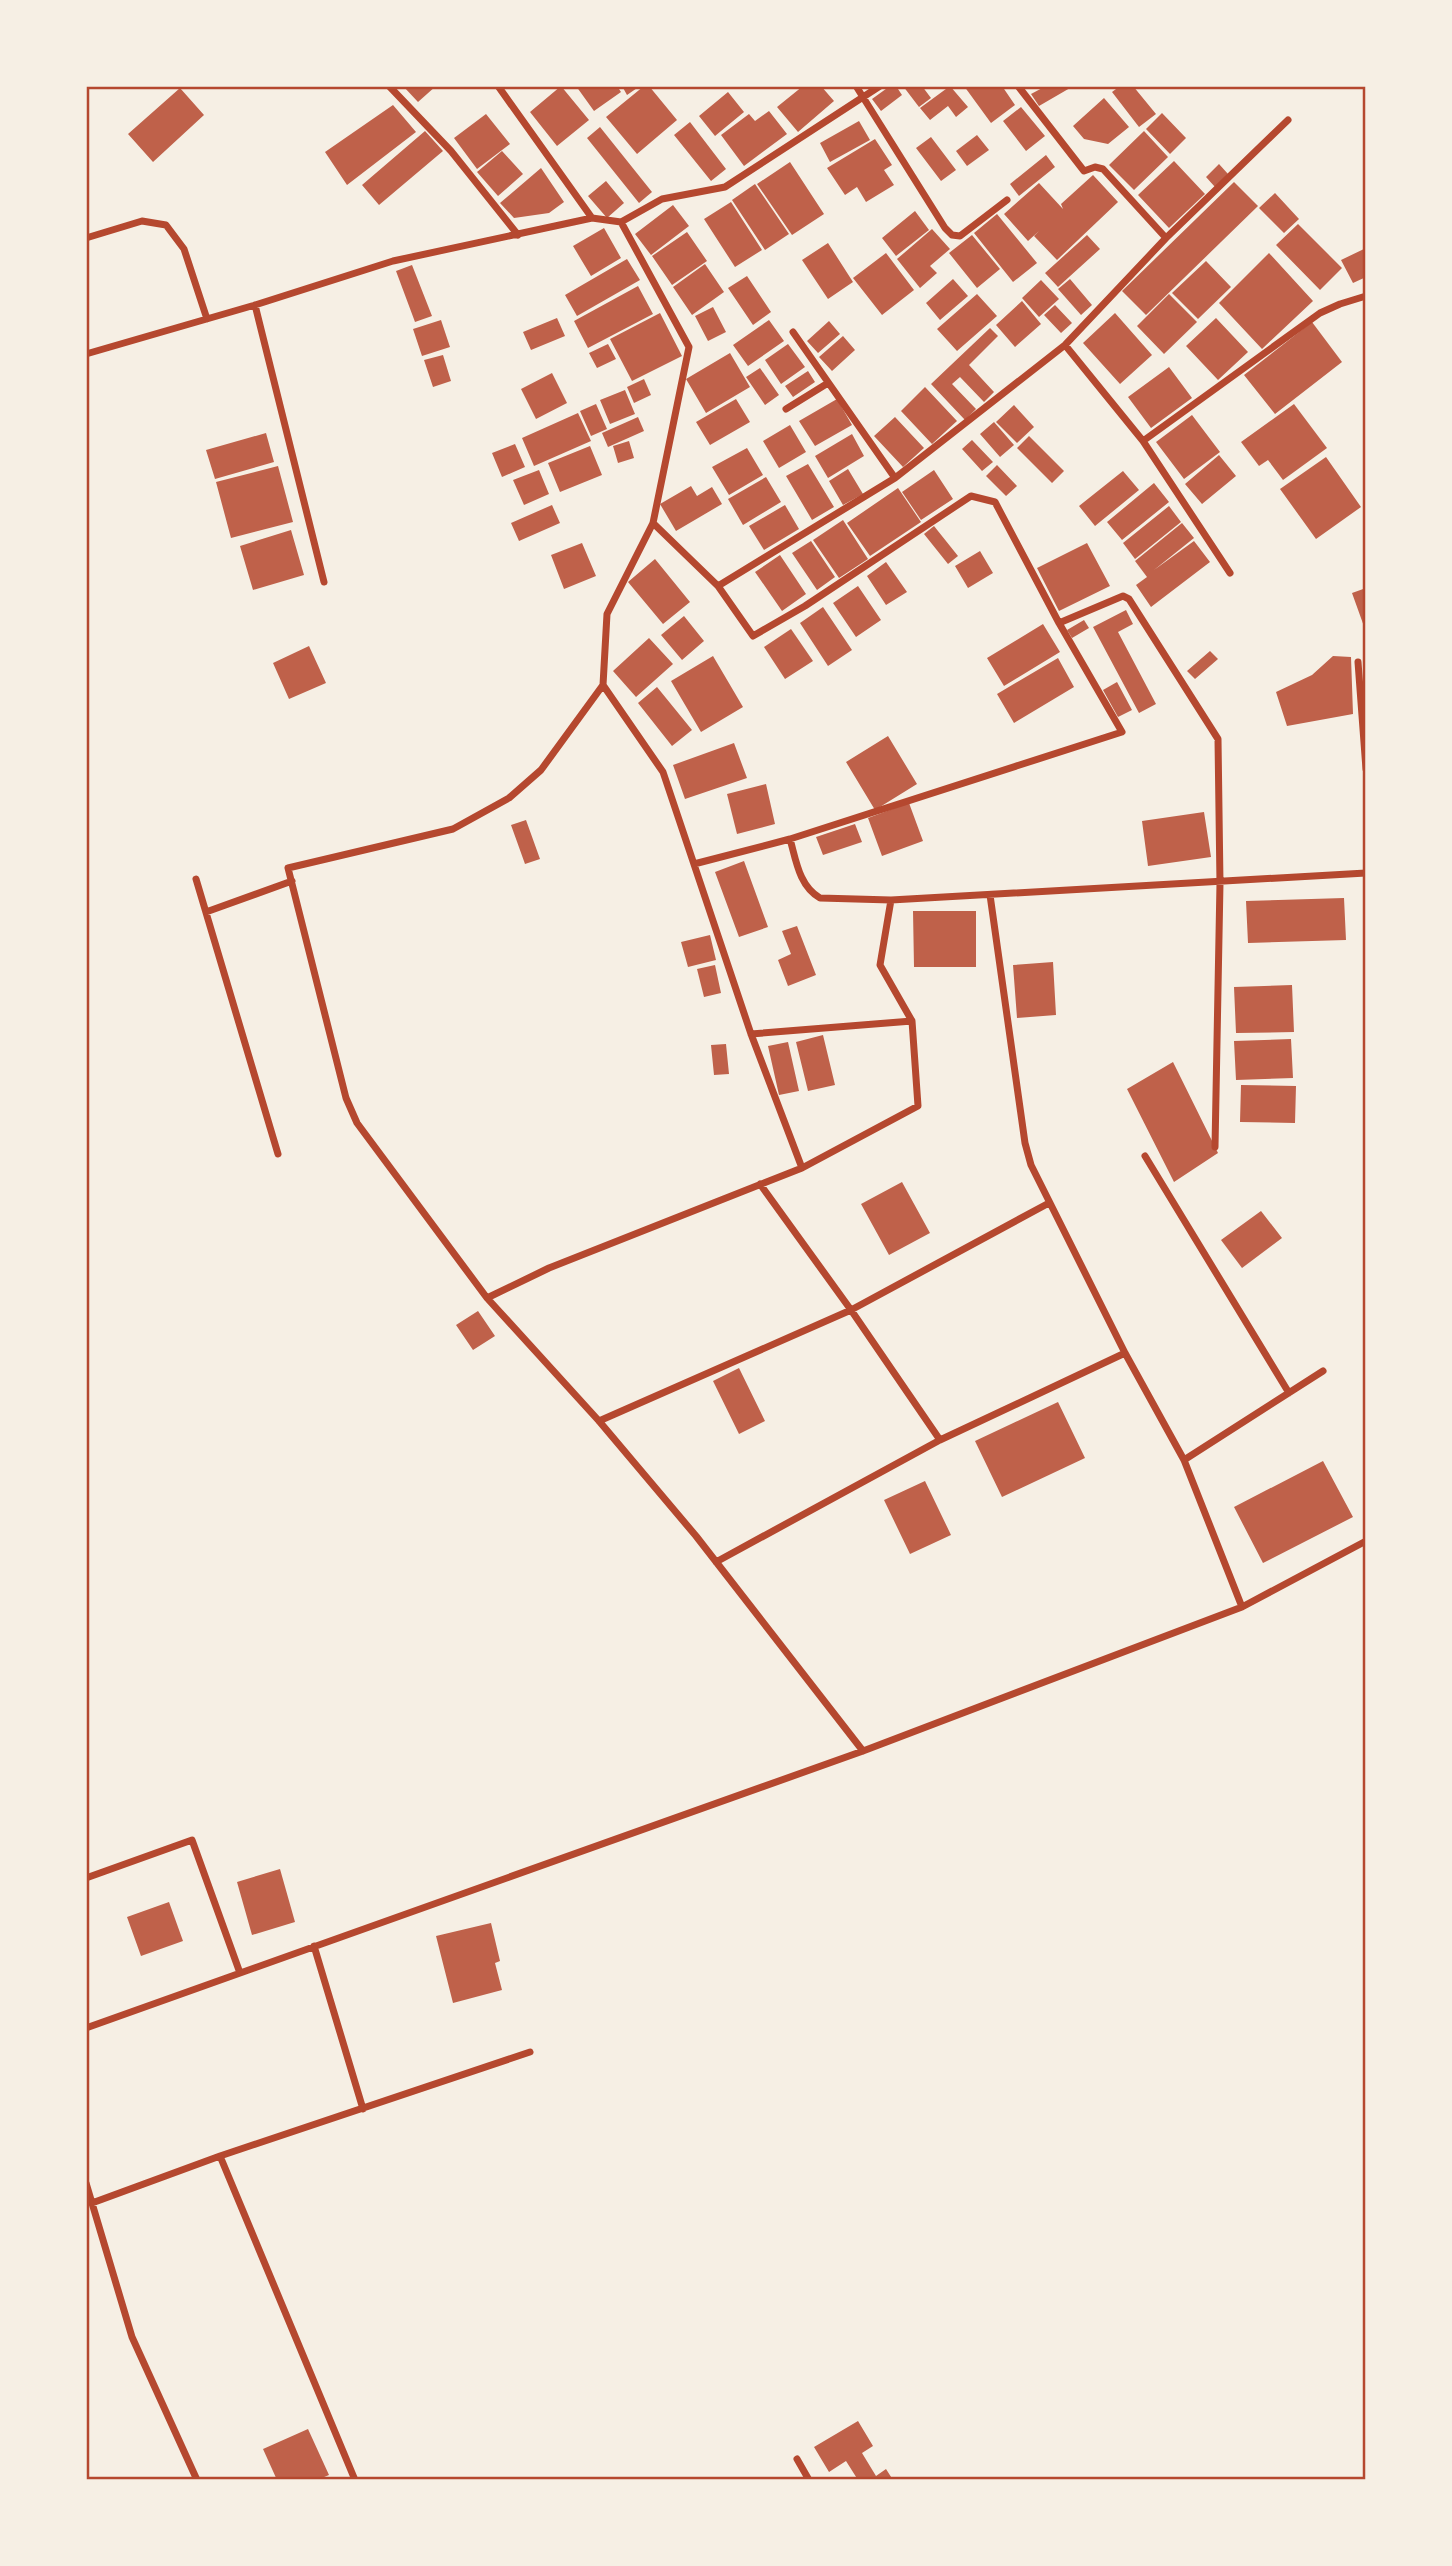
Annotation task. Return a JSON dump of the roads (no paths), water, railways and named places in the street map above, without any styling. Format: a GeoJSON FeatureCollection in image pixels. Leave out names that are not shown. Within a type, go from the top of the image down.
{"type":"FeatureCollection","features":[{"type":"Feature","properties":{"kind":"street"},"geometry":{"type":"LineString","coordinates":[[389,86],[451,151],[518,235]]}},
{"type":"Feature","properties":{"kind":"street"},"geometry":{"type":"LineString","coordinates":[[498,86],[593,218]]}},
{"type":"Feature","properties":{"kind":"street"},"geometry":{"type":"LineString","coordinates":[[856,86],[952,235],[960,236],[1007,200]]}},
{"type":"Feature","properties":{"kind":"street"},"geometry":{"type":"LineString","coordinates":[[86,354],[255,305],[393,261],[593,218],[621,222],[662,200],[725,187],[880,86]]}},
{"type":"Feature","properties":{"kind":"street"},"geometry":{"type":"LineString","coordinates":[[1018,86],[1084,171],[1095,167],[1103,169],[1166,239]]}},
{"type":"Feature","properties":{"kind":"street"},"geometry":{"type":"LineString","coordinates":[[718,586],[895,478],[1065,345],[1166,239],[1288,120]]}},
{"type":"Feature","properties":{"kind":"street"},"geometry":{"type":"LineString","coordinates":[[86,238],[142,221],[166,225],[184,249],[207,318]]}},
{"type":"Feature","properties":{"kind":"street"},"geometry":{"type":"LineString","coordinates":[[621,222],[689,347],[653,523],[607,614],[603,685],[541,770],[509,798],[453,829],[288,867],[346,1098],[357,1123],[487,1298],[599,1421],[716,1562],[863,1751]]}},
{"type":"Feature","properties":{"kind":"street"},"geometry":{"type":"LineString","coordinates":[[1143,441],[1320,313],[1366,296]]}},
{"type":"Feature","properties":{"kind":"street"},"geometry":{"type":"LineString","coordinates":[[255,305],[324,582]]}},
{"type":"Feature","properties":{"kind":"street"},"geometry":{"type":"LineString","coordinates":[[793,332],[895,478]]}},
{"type":"Feature","properties":{"kind":"street"},"geometry":{"type":"LineString","coordinates":[[1065,345],[1143,441],[1230,573]]}},
{"type":"Feature","properties":{"kind":"street"},"geometry":{"type":"LineString","coordinates":[[786,410],[828,383]]}},
{"type":"Feature","properties":{"kind":"street"},"geometry":{"type":"LineString","coordinates":[[653,523],[718,586],[753,636],[805,606],[971,496],[995,502],[1122,732],[790,839],[694,864]]}},
{"type":"Feature","properties":{"kind":"street"},"geometry":{"type":"LineString","coordinates":[[1059,622],[1123,596],[1129,599],[1218,739],[1220,883],[1215,1147]]}},
{"type":"Feature","properties":{"kind":"street"},"geometry":{"type":"LineString","coordinates":[[1359,662],[1366,769]]}},
{"type":"Feature","properties":{"kind":"street"},"geometry":{"type":"LineString","coordinates":[[603,685],[663,772],[751,1034],[802,1168]]}},
{"type":"Feature","properties":{"kind":"street"},"geometry":{"type":"LineString","coordinates":[[790,839],[804,884],[810,893],[820,898],[891,900],[1366,873]]}},
{"type":"Feature","properties":{"kind":"street"},"geometry":{"type":"LineString","coordinates":[[196,879],[278,1154]]}},
{"type":"Feature","properties":{"kind":"street"},"geometry":{"type":"LineString","coordinates":[[206,912],[292,881]]}},
{"type":"Feature","properties":{"kind":"street"},"geometry":{"type":"LineString","coordinates":[[990,895],[1025,1143],[1031,1165],[1125,1353],[1184,1460],[1242,1607]]}},
{"type":"Feature","properties":{"kind":"street"},"geometry":{"type":"LineString","coordinates":[[487,1298],[549,1268],[802,1168],[918,1106],[912,1021],[880,965],[891,900]]}},
{"type":"Feature","properties":{"kind":"street"},"geometry":{"type":"LineString","coordinates":[[751,1034],[912,1021]]}},
{"type":"Feature","properties":{"kind":"street"},"geometry":{"type":"LineString","coordinates":[[1145,1156],[1289,1393]]}},
{"type":"Feature","properties":{"kind":"street"},"geometry":{"type":"LineString","coordinates":[[760,1184],[940,1440]]}},
{"type":"Feature","properties":{"kind":"street"},"geometry":{"type":"LineString","coordinates":[[599,1421],[851,1310],[1049,1203]]}},
{"type":"Feature","properties":{"kind":"street"},"geometry":{"type":"LineString","coordinates":[[716,1562],[940,1440],[1125,1353]]}},
{"type":"Feature","properties":{"kind":"street"},"geometry":{"type":"LineString","coordinates":[[1184,1460],[1323,1371]]}},
{"type":"Feature","properties":{"kind":"street"},"geometry":{"type":"LineString","coordinates":[[86,2028],[863,1751],[1242,1607],[1366,1541]]}},
{"type":"Feature","properties":{"kind":"street"},"geometry":{"type":"LineString","coordinates":[[86,1878],[192,1840],[240,1973]]}},
{"type":"Feature","properties":{"kind":"street"},"geometry":{"type":"LineString","coordinates":[[314,1947],[363,2109]]}},
{"type":"Feature","properties":{"kind":"street"},"geometry":{"type":"LineString","coordinates":[[92,2203],[220,2156],[530,2052]]}},
{"type":"Feature","properties":{"kind":"street"},"geometry":{"type":"LineString","coordinates":[[220,2156],[355,2480]]}},
{"type":"Feature","properties":{"kind":"street"},"geometry":{"type":"LineString","coordinates":[[86,2183],[132,2337],[197,2480]]}},
{"type":"Feature","properties":{"kind":"street"},"geometry":{"type":"LineString","coordinates":[[797,2459],[809,2480]]}}]}
